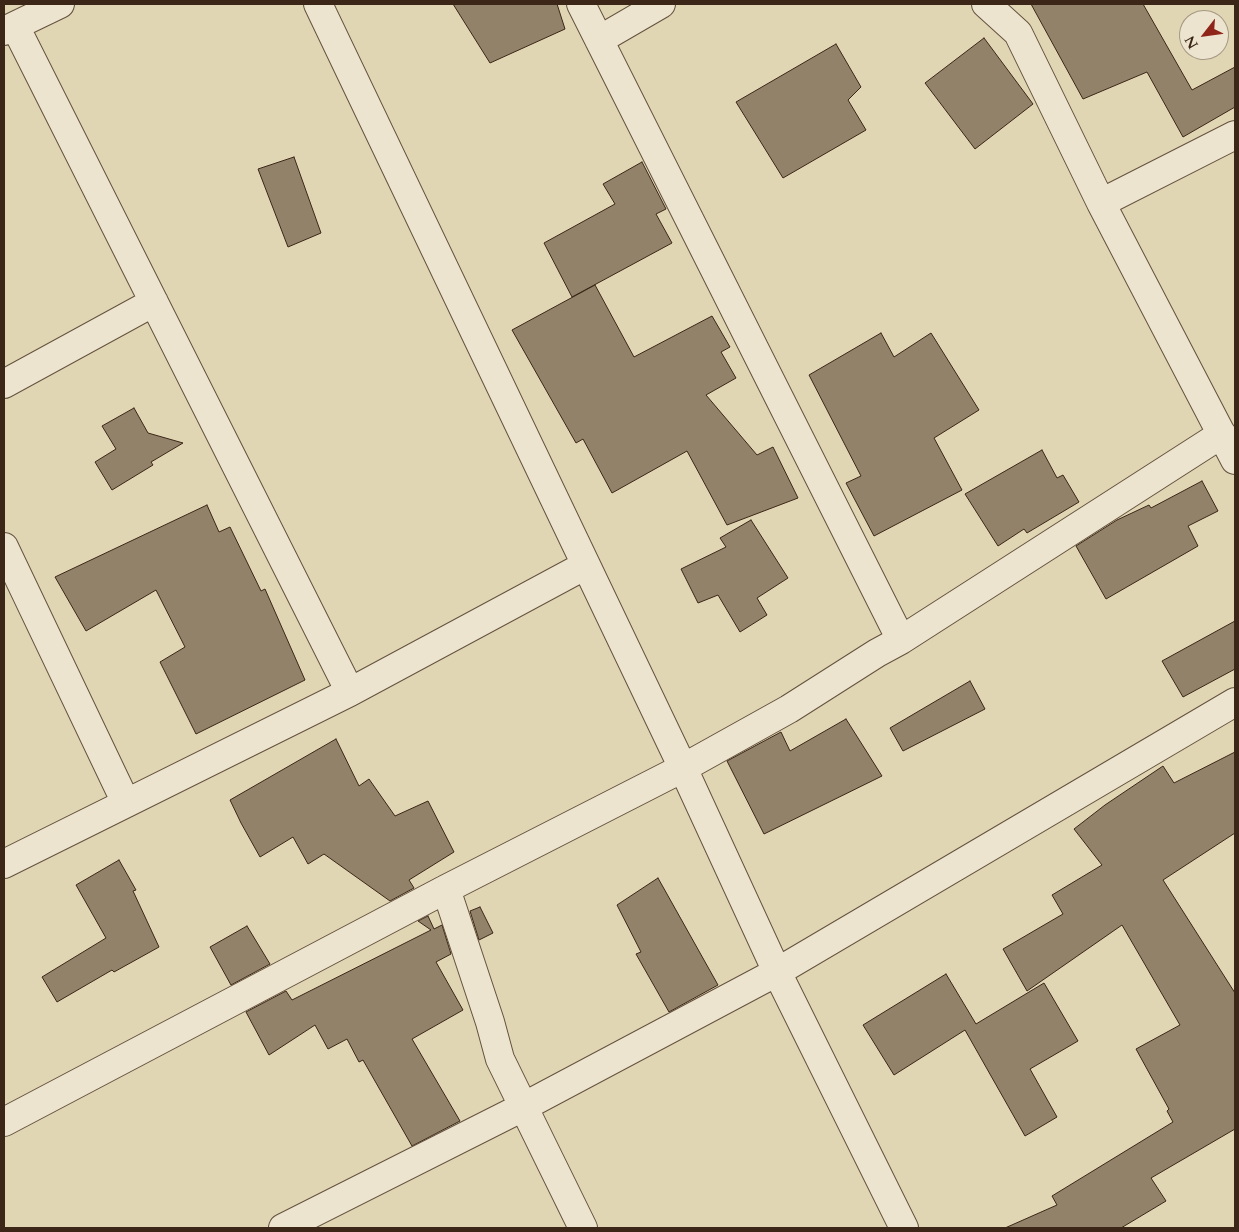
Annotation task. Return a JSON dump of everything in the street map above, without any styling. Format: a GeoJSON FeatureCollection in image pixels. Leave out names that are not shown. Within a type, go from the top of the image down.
{"type":"FeatureCollection","features":[{"type":"Feature","properties":{"kind":"street"},"geometry":{"type":"LineString","coordinates":[[60,4],[10,29],[154,302],[350,692]]}},
{"type":"Feature","properties":{"kind":"street"},"geometry":{"type":"LineString","coordinates":[[318,4],[586,565],[777,972],[904,1228]]}},
{"type":"Feature","properties":{"kind":"street"},"geometry":{"type":"LineString","coordinates":[[581,4],[901,640]]}},
{"type":"Feature","properties":{"kind":"street"},"geometry":{"type":"LineString","coordinates":[[599,40],[660,4]]}},
{"type":"Feature","properties":{"kind":"street"},"geometry":{"type":"LineString","coordinates":[[986,4],[1018,33],[1102,203],[1235,460]]}},
{"type":"Feature","properties":{"kind":"street"},"geometry":{"type":"LineString","coordinates":[[1102,203],[1235,134]]}},
{"type":"Feature","properties":{"kind":"street"},"geometry":{"type":"LineString","coordinates":[[4,384],[154,302]]}},
{"type":"Feature","properties":{"kind":"street"},"geometry":{"type":"LineString","coordinates":[[7,1113],[682,768],[789,710],[1222,434]]}},
{"type":"Feature","properties":{"kind":"street"},"geometry":{"type":"LineString","coordinates":[[4,547],[126,803]]}},
{"type":"Feature","properties":{"kind":"street"},"geometry":{"type":"LineString","coordinates":[[4,864],[350,692],[586,565]]}},
{"type":"Feature","properties":{"kind":"street"},"geometry":{"type":"LineString","coordinates":[[283,1228],[523,1108],[777,972],[1235,702]]}},
{"type":"Feature","properties":{"kind":"street"},"geometry":{"type":"LineString","coordinates":[[446,889],[490,1022],[500,1059],[583,1228]]}},
{"type":"Feature","properties":{"kind":"building"},"geometry":{"type":"Polygon","coordinates":[[[453,4],[557,4],[565,29],[490,63],[453,4]]]}},
{"type":"Feature","properties":{"kind":"building"},"geometry":{"type":"Polygon","coordinates":[[[1031,4],[1143,4],[1192,90],[1235,67],[1235,107],[1183,137],[1147,72],[1083,99],[1031,4]]]}},
{"type":"Feature","properties":{"kind":"building"},"geometry":{"type":"Polygon","coordinates":[[[984,38],[1033,104],[975,149],[925,83],[984,38]]]}},
{"type":"Feature","properties":{"kind":"building"},"geometry":{"type":"Polygon","coordinates":[[[836,44],[861,87],[848,100],[866,130],[783,178],[736,102],[836,44]]]}},
{"type":"Feature","properties":{"kind":"building"},"geometry":{"type":"Polygon","coordinates":[[[294,157],[321,233],[288,247],[258,169],[294,157]]]}},
{"type":"Feature","properties":{"kind":"building"},"geometry":{"type":"Polygon","coordinates":[[[642,162],[666,209],[656,214],[672,243],[572,297],[544,243],[615,204],[603,184],[642,162]]]}},
{"type":"Feature","properties":{"kind":"building"},"geometry":{"type":"Polygon","coordinates":[[[595,285],[634,357],[712,316],[730,347],[721,352],[736,378],[706,395],[757,455],[773,447],[798,498],[727,525],[687,451],[612,493],[583,439],[576,443],[512,330],[595,285]]]}},
{"type":"Feature","properties":{"kind":"building"},"geometry":{"type":"Polygon","coordinates":[[[881,333],[894,357],[931,333],[979,410],[934,438],[962,490],[874,536],[846,483],[861,476],[809,375],[881,333]]]}},
{"type":"Feature","properties":{"kind":"building"},"geometry":{"type":"Polygon","coordinates":[[[134,408],[148,433],[183,443],[151,462],[153,465],[112,490],[95,462],[116,449],[102,426],[134,408]]]}},
{"type":"Feature","properties":{"kind":"building"},"geometry":{"type":"Polygon","coordinates":[[[1042,450],[1057,478],[1063,475],[1079,502],[1027,533],[1024,529],[998,546],[965,494],[1042,450]]]}},
{"type":"Feature","properties":{"kind":"building"},"geometry":{"type":"Polygon","coordinates":[[[1202,481],[1218,511],[1188,526],[1198,546],[1106,599],[1076,546],[1117,520],[1149,505],[1151,508],[1202,481]]]}},
{"type":"Feature","properties":{"kind":"building"},"geometry":{"type":"Polygon","coordinates":[[[207,505],[219,532],[230,527],[261,591],[265,589],[305,680],[196,734],[160,662],[185,647],[156,590],[86,631],[55,577],[207,505]]]}},
{"type":"Feature","properties":{"kind":"building"},"geometry":{"type":"Polygon","coordinates":[[[751,520],[788,578],[757,598],[767,615],[740,632],[718,595],[698,603],[681,569],[726,547],[720,538],[751,520]]]}},
{"type":"Feature","properties":{"kind":"building"},"geometry":{"type":"Polygon","coordinates":[[[1235,621],[1235,669],[1183,697],[1162,661],[1235,621]]]}},
{"type":"Feature","properties":{"kind":"building"},"geometry":{"type":"Polygon","coordinates":[[[970,681],[985,709],[903,751],[890,728],[970,681]]]}},
{"type":"Feature","properties":{"kind":"building"},"geometry":{"type":"Polygon","coordinates":[[[846,719],[882,776],[764,834],[727,761],[781,732],[790,751],[846,719]]]}},
{"type":"Feature","properties":{"kind":"building"},"geometry":{"type":"Polygon","coordinates":[[[336,739],[359,786],[369,779],[395,816],[428,801],[454,852],[409,880],[414,888],[390,901],[324,854],[308,864],[293,837],[260,857],[230,800],[336,739]]]}},
{"type":"Feature","properties":{"kind":"building"},"geometry":{"type":"Polygon","coordinates":[[[1235,752],[1235,833],[1163,880],[1235,993],[1235,1129],[1151,1178],[1166,1201],[1121,1228],[1005,1228],[1057,1205],[1052,1196],[1173,1122],[1167,1111],[1169,1109],[1136,1049],[1180,1025],[1122,925],[1027,991],[1003,949],[1063,914],[1052,895],[1102,865],[1074,829],[1105,805],[1163,766],[1174,783],[1235,752]]]}},
{"type":"Feature","properties":{"kind":"building"},"geometry":{"type":"Polygon","coordinates":[[[119,860],[136,890],[133,891],[159,947],[114,972],[112,970],[57,1002],[42,977],[106,938],[76,885],[119,860]]]}},
{"type":"Feature","properties":{"kind":"building"},"geometry":{"type":"Polygon","coordinates":[[[658,878],[718,985],[669,1012],[636,954],[641,952],[617,905],[658,878]]]}},
{"type":"Feature","properties":{"kind":"building"},"geometry":{"type":"Polygon","coordinates":[[[480,907],[493,933],[479,940],[470,911],[480,907]]]}},
{"type":"Feature","properties":{"kind":"building"},"geometry":{"type":"Polygon","coordinates":[[[428,916],[434,929],[442,925],[451,954],[436,962],[463,1010],[412,1039],[460,1121],[412,1146],[363,1060],[359,1062],[347,1039],[328,1049],[315,1025],[269,1055],[246,1012],[286,991],[292,1000],[431,930],[418,921],[428,916]]]}},
{"type":"Feature","properties":{"kind":"building"},"geometry":{"type":"Polygon","coordinates":[[[247,926],[270,964],[231,985],[210,947],[247,926]]]}},
{"type":"Feature","properties":{"kind":"building"},"geometry":{"type":"Polygon","coordinates":[[[946,974],[976,1024],[1044,983],[1078,1041],[1030,1069],[1057,1117],[1025,1136],[965,1030],[894,1075],[863,1025],[946,974]]]}}]}
